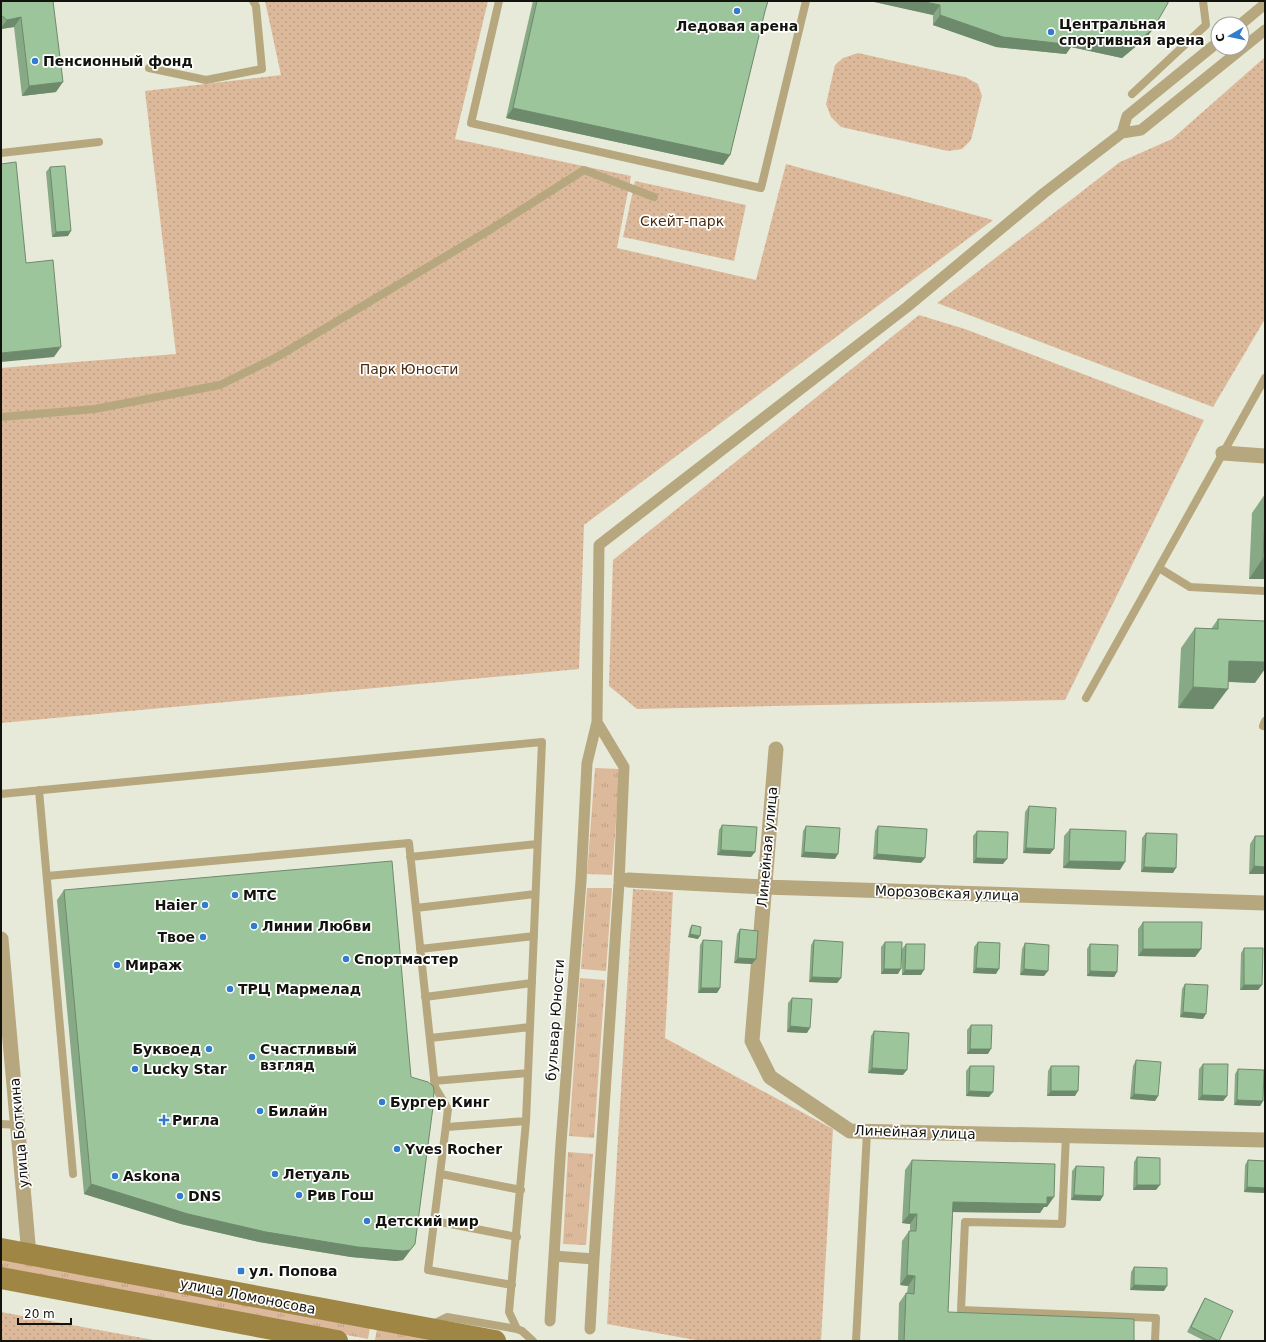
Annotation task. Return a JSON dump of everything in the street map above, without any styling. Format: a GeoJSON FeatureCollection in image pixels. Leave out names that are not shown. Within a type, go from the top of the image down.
{"type":"FeatureCollection","features":[{"type":"Feature","properties":{"kind":"main road","name":"улица Ломоносова"},"geometry":{"type":"LineString","coordinates":[[1,1250],[495,1341]]}},
{"type":"Feature","properties":{"kind":"main road","name":"улица Ломоносова"},"geometry":{"type":"LineString","coordinates":[[1,1278],[337,1341]]}},
{"type":"Feature","properties":{"kind":"street"},"geometry":{"type":"LineString","coordinates":[[1250,16],[1265,4]]}},
{"type":"Feature","properties":{"kind":"street"},"geometry":{"type":"LineString","coordinates":[[1210,49],[1127,116],[1122,133],[1141,130],[1265,30]]}},
{"type":"Feature","properties":{"kind":"street","name":"бульвар Юности"},"geometry":{"type":"LineString","coordinates":[[550,1321],[581,881],[587,763],[597,722],[599,545],[907,307],[1044,193],[1122,133]]}},
{"type":"Feature","properties":{"kind":"street"},"geometry":{"type":"LineString","coordinates":[[1223,454],[1265,456]]}},
{"type":"Feature","properties":{"kind":"street"},"geometry":{"type":"LineString","coordinates":[[590,1329],[619,883],[624,767],[597,722]]}},
{"type":"Feature","properties":{"kind":"street","name":"Линейная улица"},"geometry":{"type":"LineString","coordinates":[[776,749],[752,1040],[770,1077],[850,1131],[1265,1140]]}},
{"type":"Feature","properties":{"kind":"street","name":"Морозовская улица"},"geometry":{"type":"LineString","coordinates":[[628,880],[764,887],[1265,903]]}},
{"type":"Feature","properties":{"kind":"street","name":"улица Боткина"},"geometry":{"type":"LineString","coordinates":[[1,939],[29,1255]]}},
{"type":"Feature","properties":{"kind":"street"},"geometry":{"type":"LineString","coordinates":[[554,1256],[594,1259]]}},
{"type":"Feature","properties":{"kind":"lane"},"geometry":{"type":"LineString","coordinates":[[149,68],[206,80],[262,69],[256,6],[253,1]]}},
{"type":"Feature","properties":{"kind":"lane"},"geometry":{"type":"LineString","coordinates":[[499,1],[470,123],[761,188],[806,1]]}},
{"type":"Feature","properties":{"kind":"lane"},"geometry":{"type":"LineString","coordinates":[[1132,94],[1206,25],[1203,1]]}},
{"type":"Feature","properties":{"kind":"lane"},"geometry":{"type":"LineString","coordinates":[[1,153],[99,142]]}},
{"type":"Feature","properties":{"kind":"lane"},"geometry":{"type":"LineString","coordinates":[[1,417],[95,410],[220,385],[277,358],[488,231],[584,170],[654,197]]}},
{"type":"Feature","properties":{"kind":"lane"},"geometry":{"type":"LineString","coordinates":[[1086,698],[1265,378]]}},
{"type":"Feature","properties":{"kind":"lane"},"geometry":{"type":"LineString","coordinates":[[1159,568],[1190,587],[1265,591]]}},
{"type":"Feature","properties":{"kind":"lane"},"geometry":{"type":"LineString","coordinates":[[1,794],[542,742],[526,1121],[517,1237],[509,1312],[517,1329]]}},
{"type":"Feature","properties":{"kind":"lane"},"geometry":{"type":"LineString","coordinates":[[39,790],[73,1174]]}},
{"type":"Feature","properties":{"kind":"lane"},"geometry":{"type":"LineString","coordinates":[[47,876],[409,843],[434,1081],[435,1087],[448,1109],[447,1127],[428,1270],[512,1284]]}},
{"type":"Feature","properties":{"kind":"lane"},"geometry":{"type":"LineString","coordinates":[[410,857],[537,844]]}},
{"type":"Feature","properties":{"kind":"lane"},"geometry":{"type":"LineString","coordinates":[[416,908],[536,894]]}},
{"type":"Feature","properties":{"kind":"lane"},"geometry":{"type":"LineString","coordinates":[[420,949],[534,936]]}},
{"type":"Feature","properties":{"kind":"lane"},"geometry":{"type":"LineString","coordinates":[[425,998],[532,983]]}},
{"type":"Feature","properties":{"kind":"lane"},"geometry":{"type":"LineString","coordinates":[[430,1038],[530,1027]]}},
{"type":"Feature","properties":{"kind":"lane"},"geometry":{"type":"LineString","coordinates":[[434,1081],[528,1073]]}},
{"type":"Feature","properties":{"kind":"lane"},"geometry":{"type":"LineString","coordinates":[[447,1127],[526,1121]]}},
{"type":"Feature","properties":{"kind":"lane"},"geometry":{"type":"LineString","coordinates":[[1,1124],[18,1125]]}},
{"type":"Feature","properties":{"kind":"lane"},"geometry":{"type":"LineString","coordinates":[[856,1341],[867,1132]]}},
{"type":"Feature","properties":{"kind":"lane"},"geometry":{"type":"LineString","coordinates":[[1066,1136],[1062,1224],[965,1222],[961,1310],[1156,1318],[1156,1341]]}},
{"type":"Feature","properties":{"kind":"lane"},"geometry":{"type":"LineString","coordinates":[[441,1174],[521,1190]]}},
{"type":"Feature","properties":{"kind":"lane"},"geometry":{"type":"LineString","coordinates":[[435,1221],[517,1237]]}},
{"type":"Feature","properties":{"kind":"lane"},"geometry":{"type":"LineString","coordinates":[[425,1329],[447,1317],[517,1329],[522,1331],[533,1341]]}},
{"type":"Feature","properties":{"kind":"green space","name":"Парк Юности"},"geometry":{"type":"Polygon","coordinates":[[[265,1],[488,1],[455,139],[631,176],[617,248],[756,280],[786,164],[993,220],[584,525],[579,669],[1,723],[1,368],[176,354],[145,91],[281,75],[265,1]]]}},
{"type":"Feature","properties":{"kind":"green space"},"geometry":{"type":"Polygon","coordinates":[[[858,53],[965,77],[978,84],[982,96],[971,140],[962,149],[948,151],[841,127],[831,117],[826,104],[835,65],[843,58],[858,53]]]}},
{"type":"Feature","properties":{"kind":"green space"},"geometry":{"type":"Polygon","coordinates":[[[1265,57],[1265,319],[1213,407],[937,303],[1120,162],[1172,139],[1265,57]]]}},
{"type":"Feature","properties":{"kind":"green space","name":"Скейт-парк"},"geometry":{"type":"Polygon","coordinates":[[[635,181],[746,205],[734,261],[623,237],[635,181]]]}},
{"type":"Feature","properties":{"kind":"green space"},"geometry":{"type":"Polygon","coordinates":[[[919,315],[965,329],[1204,420],[1065,700],[637,709],[609,686],[613,560],[919,315]]]}},
{"type":"Feature","properties":{"kind":"green space"},"geometry":{"type":"Polygon","coordinates":[[[595,768],[620,769],[612,875],[587,874],[595,768]]]}},
{"type":"Feature","properties":{"kind":"green space"},"geometry":{"type":"Polygon","coordinates":[[[587,888],[612,888],[606,971],[581,969],[587,888]]]}},
{"type":"Feature","properties":{"kind":"green space"},"geometry":{"type":"Polygon","coordinates":[[[633,889],[673,892],[665,1038],[833,1129],[821,1341],[701,1341],[607,1324],[633,889]]]}},
{"type":"Feature","properties":{"kind":"green space"},"geometry":{"type":"Polygon","coordinates":[[[580,978],[605,980],[594,1138],[569,1136],[580,978]]]}},
{"type":"Feature","properties":{"kind":"green space"},"geometry":{"type":"Polygon","coordinates":[[[568,1152],[593,1154],[586,1245],[563,1244],[568,1152]]]}},
{"type":"Feature","properties":{"kind":"green space"},"geometry":{"type":"Polygon","coordinates":[[[1,1259],[370,1327],[368,1339],[1,1270],[1,1259]]]}},
{"type":"Feature","properties":{"kind":"green space"},"geometry":{"type":"Polygon","coordinates":[[[1,1312],[159,1341],[1,1341],[1,1312]]]}},
{"type":"Feature","properties":{"kind":"green space"},"geometry":{"type":"Polygon","coordinates":[[[377,1329],[442,1341],[375,1340],[377,1329]]]}},
{"type":"Feature","properties":{"kind":"building","name":"Пенсионный фонд"},"geometry":{"type":"Polygon","coordinates":[[[1,1],[53,1],[63,82],[29,86],[21,17],[7,20],[1,15],[1,1]]]}},
{"type":"Feature","properties":{"kind":"building"},"geometry":{"type":"Polygon","coordinates":[[[537,1],[768,1],[730,155],[513,108],[537,1]]]}},
{"type":"Feature","properties":{"kind":"building","name":"Центральная спортивная арена"},"geometry":{"type":"Polygon","coordinates":[[[920,1],[1168,1],[1168,3],[1153,29],[1129,48],[1076,36],[1073,45],[1003,37],[940,15],[940,5],[920,1]]]}},
{"type":"Feature","properties":{"kind":"building"},"geometry":{"type":"Polygon","coordinates":[[[16,162],[26,263],[53,260],[61,347],[1,353],[1,164],[16,162]]]}},
{"type":"Feature","properties":{"kind":"building"},"geometry":{"type":"Polygon","coordinates":[[[65,166],[71,231],[56,232],[50,167],[65,166]]]}},
{"type":"Feature","properties":{"kind":"building"},"geometry":{"type":"Polygon","coordinates":[[[1265,516],[1265,558],[1263,558],[1265,516]]]}},
{"type":"Feature","properties":{"kind":"building"},"geometry":{"type":"Polygon","coordinates":[[[1218,619],[1265,621],[1265,662],[1229,661],[1228,689],[1193,687],[1195,628],[1218,629],[1218,619]]]}},
{"type":"Feature","properties":{"kind":"building"},"geometry":{"type":"Polygon","coordinates":[[[1029,806],[1056,808],[1054,849],[1026,848],[1029,806]]]}},
{"type":"Feature","properties":{"kind":"building"},"geometry":{"type":"Polygon","coordinates":[[[722,825],[757,827],[755,852],[721,850],[722,825]]]}},
{"type":"Feature","properties":{"kind":"building"},"geometry":{"type":"Polygon","coordinates":[[[806,826],[840,828],[838,854],[804,852],[806,826]]]}},
{"type":"Feature","properties":{"kind":"building"},"geometry":{"type":"Polygon","coordinates":[[[878,826],[927,829],[925,858],[877,854],[878,826]]]}},
{"type":"Feature","properties":{"kind":"building"},"geometry":{"type":"Polygon","coordinates":[[[1070,829],[1126,831],[1125,862],[1069,861],[1070,829]]]}},
{"type":"Feature","properties":{"kind":"building"},"geometry":{"type":"Polygon","coordinates":[[[977,831],[1008,832],[1007,859],[976,858],[977,831]]]}},
{"type":"Feature","properties":{"kind":"building"},"geometry":{"type":"Polygon","coordinates":[[[1146,833],[1177,834],[1176,868],[1144,867],[1146,833]]]}},
{"type":"Feature","properties":{"kind":"building"},"geometry":{"type":"Polygon","coordinates":[[[1255,836],[1265,836],[1265,867],[1254,866],[1255,836]]]}},
{"type":"Feature","properties":{"kind":"building","name":"ТРЦ Мармелад"},"geometry":{"type":"Polygon","coordinates":[[[392,861],[411,1077],[428,1082],[433,1086],[434,1090],[415,1244],[410,1250],[403,1251],[358,1247],[266,1232],[188,1214],[91,1184],[64,890],[392,861]]]}},
{"type":"Feature","properties":{"kind":"building"},"geometry":{"type":"Polygon","coordinates":[[[1143,922],[1202,922],[1201,949],[1143,949],[1143,922]]]}},
{"type":"Feature","properties":{"kind":"building"},"geometry":{"type":"Polygon","coordinates":[[[692,925],[701,927],[700,936],[690,934],[692,925]]]}},
{"type":"Feature","properties":{"kind":"building"},"geometry":{"type":"Polygon","coordinates":[[[740,929],[758,931],[756,959],[738,958],[740,929]]]}},
{"type":"Feature","properties":{"kind":"building"},"geometry":{"type":"Polygon","coordinates":[[[703,940],[722,941],[720,988],[701,988],[703,940]]]}},
{"type":"Feature","properties":{"kind":"building"},"geometry":{"type":"Polygon","coordinates":[[[814,940],[843,942],[841,978],[812,977],[814,940]]]}},
{"type":"Feature","properties":{"kind":"building"},"geometry":{"type":"Polygon","coordinates":[[[885,942],[902,942],[901,969],[884,969],[885,942]]]}},
{"type":"Feature","properties":{"kind":"building"},"geometry":{"type":"Polygon","coordinates":[[[978,942],[1000,943],[999,969],[976,968],[978,942]]]}},
{"type":"Feature","properties":{"kind":"building"},"geometry":{"type":"Polygon","coordinates":[[[1025,943],[1049,945],[1048,971],[1024,969],[1025,943]]]}},
{"type":"Feature","properties":{"kind":"building"},"geometry":{"type":"Polygon","coordinates":[[[906,944],[925,944],[924,970],[905,970],[906,944]]]}},
{"type":"Feature","properties":{"kind":"building"},"geometry":{"type":"Polygon","coordinates":[[[1090,944],[1118,945],[1117,972],[1090,971],[1090,944]]]}},
{"type":"Feature","properties":{"kind":"building"},"geometry":{"type":"Polygon","coordinates":[[[1244,948],[1263,948],[1262,985],[1244,985],[1244,948]]]}},
{"type":"Feature","properties":{"kind":"building"},"geometry":{"type":"Polygon","coordinates":[[[1185,984],[1208,985],[1206,1014],[1183,1012],[1185,984]]]}},
{"type":"Feature","properties":{"kind":"building"},"geometry":{"type":"Polygon","coordinates":[[[792,998],[812,999],[810,1028],[790,1026],[792,998]]]}},
{"type":"Feature","properties":{"kind":"building"},"geometry":{"type":"Polygon","coordinates":[[[971,1025],[992,1025],[991,1049],[970,1049],[971,1025]]]}},
{"type":"Feature","properties":{"kind":"building"},"geometry":{"type":"Polygon","coordinates":[[[874,1031],[909,1033],[907,1070],[872,1068],[874,1031]]]}},
{"type":"Feature","properties":{"kind":"building"},"geometry":{"type":"Polygon","coordinates":[[[1136,1060],[1161,1062],[1158,1096],[1134,1094],[1136,1060]]]}},
{"type":"Feature","properties":{"kind":"building"},"geometry":{"type":"Polygon","coordinates":[[[1203,1064],[1228,1064],[1227,1096],[1202,1095],[1203,1064]]]}},
{"type":"Feature","properties":{"kind":"building"},"geometry":{"type":"Polygon","coordinates":[[[970,1066],[994,1066],[993,1092],[969,1091],[970,1066]]]}},
{"type":"Feature","properties":{"kind":"building"},"geometry":{"type":"Polygon","coordinates":[[[1051,1066],[1079,1066],[1078,1091],[1051,1091],[1051,1066]]]}},
{"type":"Feature","properties":{"kind":"building"},"geometry":{"type":"Polygon","coordinates":[[[1238,1069],[1264,1070],[1263,1101],[1237,1100],[1238,1069]]]}},
{"type":"Feature","properties":{"kind":"building"},"geometry":{"type":"Polygon","coordinates":[[[1137,1157],[1160,1158],[1160,1185],[1137,1185],[1137,1157]]]}},
{"type":"Feature","properties":{"kind":"building"},"geometry":{"type":"Polygon","coordinates":[[[912,1160],[1055,1164],[1054,1197],[1047,1197],[1047,1204],[953,1202],[948,1312],[1134,1319],[1134,1341],[904,1341],[906,1293],[914,1294],[915,1276],[907,1275],[909,1231],[916,1231],[917,1214],[909,1214],[912,1160]]]}},
{"type":"Feature","properties":{"kind":"building"},"geometry":{"type":"Polygon","coordinates":[[[1248,1160],[1265,1161],[1265,1188],[1247,1187],[1248,1160]]]}},
{"type":"Feature","properties":{"kind":"building"},"geometry":{"type":"Polygon","coordinates":[[[1076,1166],[1104,1167],[1103,1196],[1074,1195],[1076,1166]]]}},
{"type":"Feature","properties":{"kind":"building"},"geometry":{"type":"Polygon","coordinates":[[[1134,1267],[1167,1268],[1167,1286],[1134,1285],[1134,1267]]]}},
{"type":"Feature","properties":{"kind":"building"},"geometry":{"type":"Polygon","coordinates":[[[1205,1298],[1233,1311],[1219,1341],[1191,1327],[1205,1298]]]}},
{"type":"Feature","properties":{"kind":"place","name":"Ледовая арена"},"geometry":{"type":"Point","coordinates":[737,11]}},
{"type":"Feature","properties":{"kind":"place","name":"Центральная спортивная арена"},"geometry":{"type":"Point","coordinates":[1051,32]}},
{"type":"Feature","properties":{"kind":"place","name":"Пенсионный фонд"},"geometry":{"type":"Point","coordinates":[35,61]}},
{"type":"Feature","properties":{"kind":"place","name":"МТС"},"geometry":{"type":"Point","coordinates":[235,895]}},
{"type":"Feature","properties":{"kind":"place","name":"Haier"},"geometry":{"type":"Point","coordinates":[205,905]}},
{"type":"Feature","properties":{"kind":"place","name":"Линии Любви"},"geometry":{"type":"Point","coordinates":[254,926]}},
{"type":"Feature","properties":{"kind":"place","name":"Твое"},"geometry":{"type":"Point","coordinates":[203,937]}},
{"type":"Feature","properties":{"kind":"place","name":"Спортмастер"},"geometry":{"type":"Point","coordinates":[346,959]}},
{"type":"Feature","properties":{"kind":"place","name":"Мираж"},"geometry":{"type":"Point","coordinates":[117,965]}},
{"type":"Feature","properties":{"kind":"place","name":"ТРЦ Мармелад"},"geometry":{"type":"Point","coordinates":[230,989]}},
{"type":"Feature","properties":{"kind":"place","name":"Буквоед"},"geometry":{"type":"Point","coordinates":[209,1049]}},
{"type":"Feature","properties":{"kind":"place","name":"Счастливый взгляд"},"geometry":{"type":"Point","coordinates":[252,1057]}},
{"type":"Feature","properties":{"kind":"place","name":"Lucky Star"},"geometry":{"type":"Point","coordinates":[135,1069]}},
{"type":"Feature","properties":{"kind":"place","name":"Бургер Кинг"},"geometry":{"type":"Point","coordinates":[382,1102]}},
{"type":"Feature","properties":{"kind":"place","name":"Билайн"},"geometry":{"type":"Point","coordinates":[260,1111]}},
{"type":"Feature","properties":{"kind":"place","name":"Ригла"},"geometry":{"type":"Point","coordinates":[164,1120]}},
{"type":"Feature","properties":{"kind":"place","name":"Yves Rocher"},"geometry":{"type":"Point","coordinates":[397,1149]}},
{"type":"Feature","properties":{"kind":"place","name":"Летуаль"},"geometry":{"type":"Point","coordinates":[275,1174]}},
{"type":"Feature","properties":{"kind":"place","name":"Askona"},"geometry":{"type":"Point","coordinates":[115,1176]}},
{"type":"Feature","properties":{"kind":"place","name":"Рив Гош"},"geometry":{"type":"Point","coordinates":[299,1195]}},
{"type":"Feature","properties":{"kind":"place","name":"DNS"},"geometry":{"type":"Point","coordinates":[180,1196]}},
{"type":"Feature","properties":{"kind":"place","name":"Детский мир"},"geometry":{"type":"Point","coordinates":[367,1221]}},
{"type":"Feature","properties":{"kind":"place","name":"ул. Попова"},"geometry":{"type":"Point","coordinates":[241,1271]}}]}
